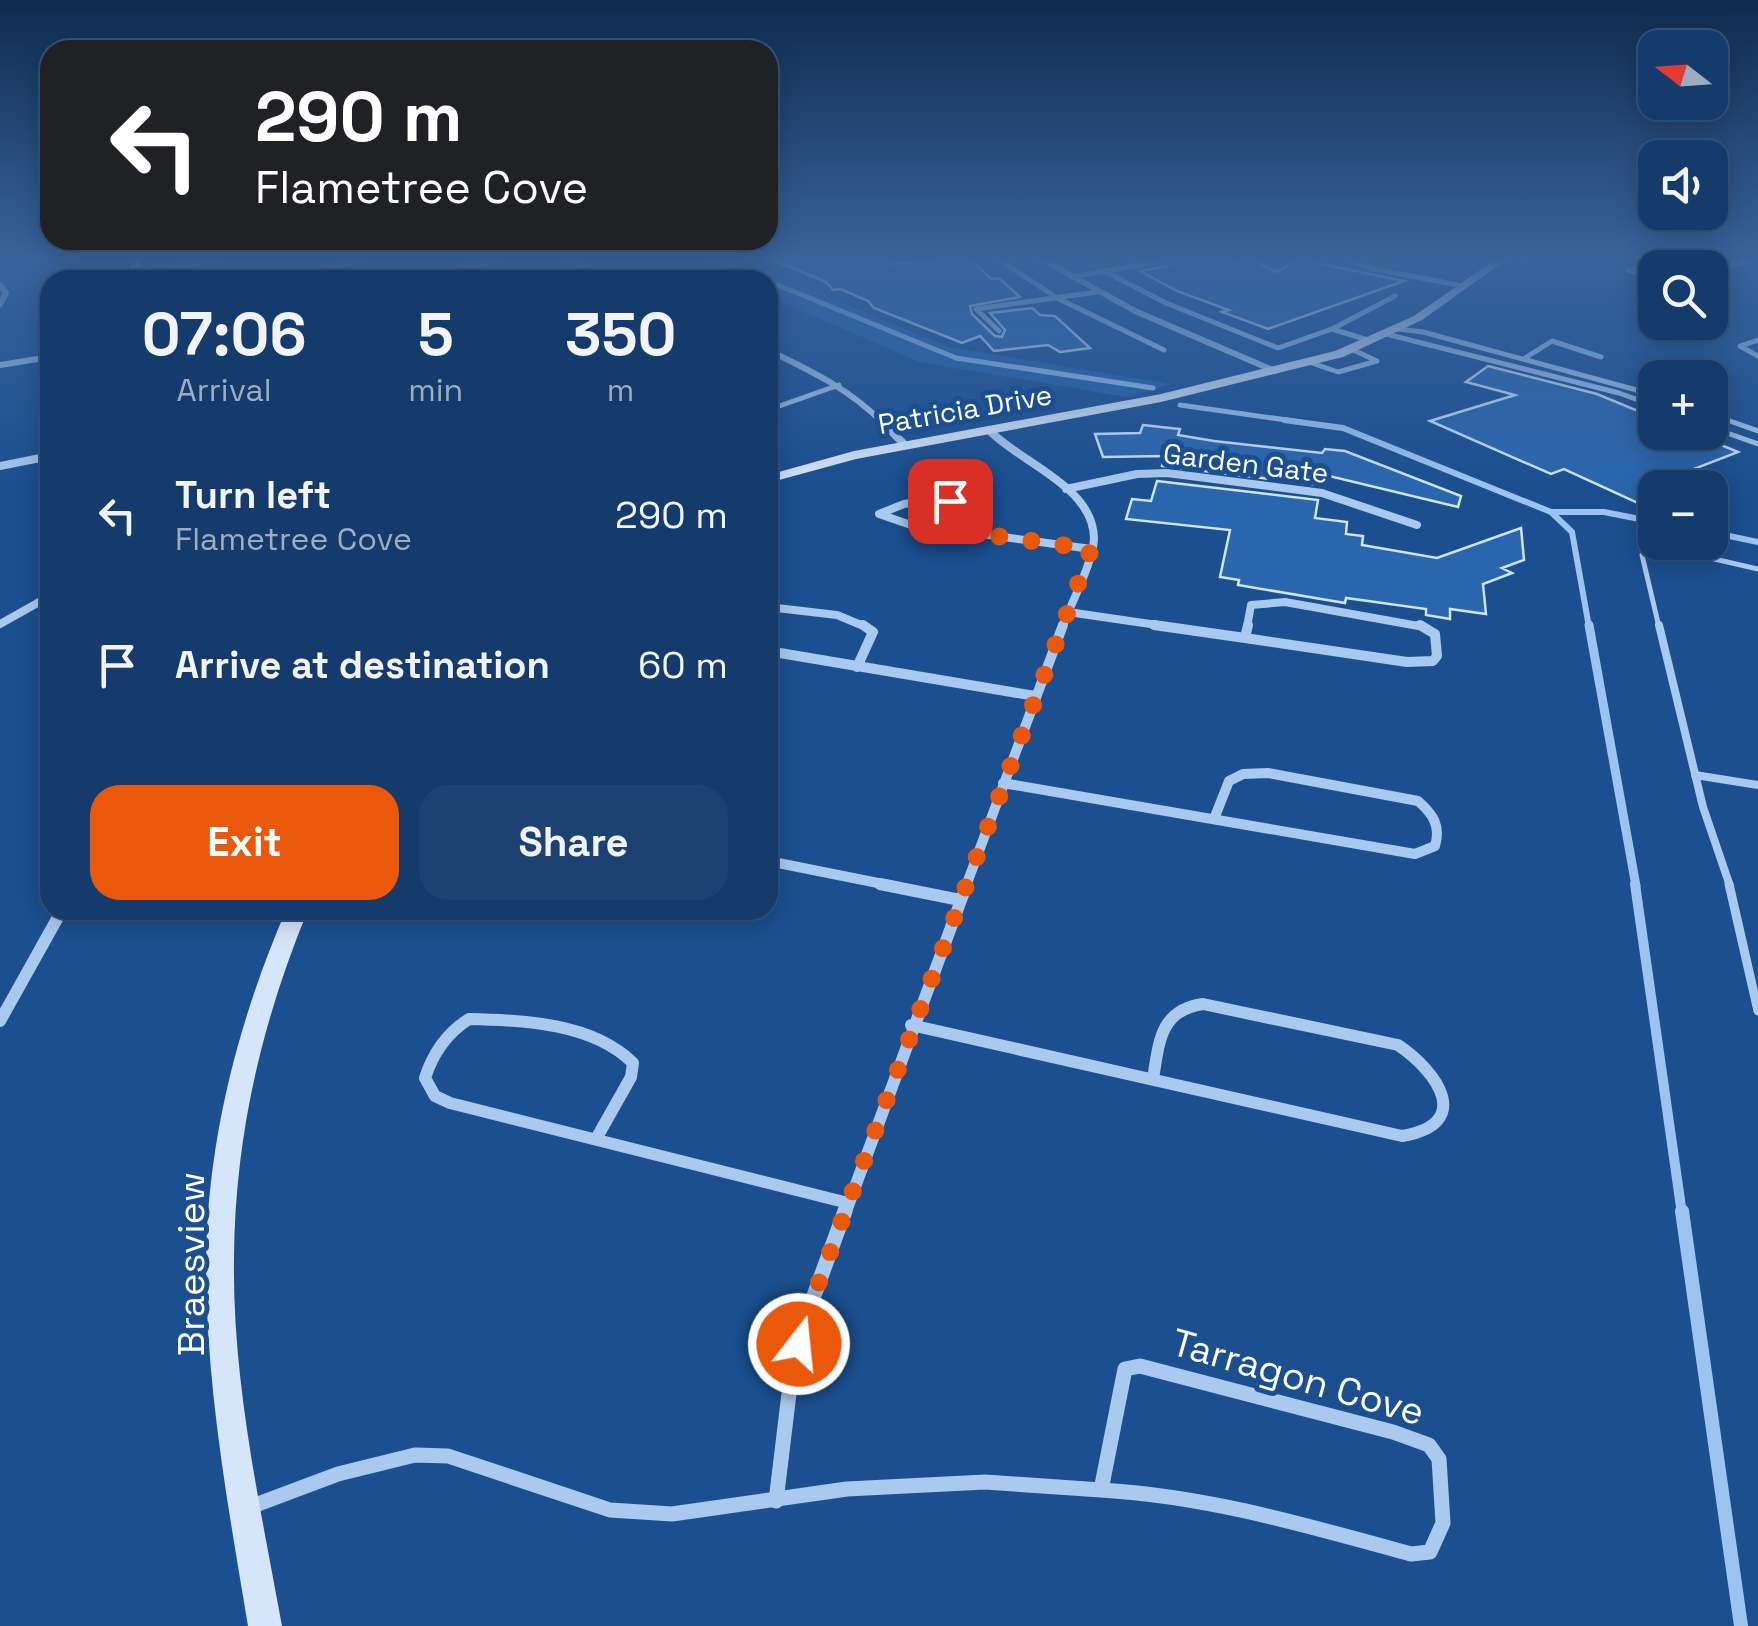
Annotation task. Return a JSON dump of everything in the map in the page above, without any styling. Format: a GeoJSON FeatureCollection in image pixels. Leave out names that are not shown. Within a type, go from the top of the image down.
{"type":"FeatureCollection","features":[{"type":"Feature","properties":{"kind":"street"},"geometry":{"type":"LineString","coordinates":[[1194,335],[1276,371]]}},
{"type":"Feature","properties":{"kind":"street","name":"Patricia Drive"},"geometry":{"type":"LineString","coordinates":[[778,477],[905,445],[1276,371],[1385,335]]}},
{"type":"Feature","properties":{"kind":"street"},"geometry":{"type":"LineString","coordinates":[[778,356],[840,385],[905,445]]}},
{"type":"Feature","properties":{"kind":"street"},"geometry":{"type":"LineString","coordinates":[[0,365],[40,359]]}},
{"type":"Feature","properties":{"kind":"street"},"geometry":{"type":"LineString","coordinates":[[776,1500],[791,1378],[808,1312],[911,1025],[1091,549],[1092,519],[1066,489],[996,440],[989,430]]}},
{"type":"Feature","properties":{"kind":"street"},"geometry":{"type":"LineString","coordinates":[[0,466],[40,458]]}},
{"type":"Feature","properties":{"kind":"street","name":"Garden Gate"},"geometry":{"type":"LineString","coordinates":[[1066,489],[1136,474],[1167,473],[1322,493],[1417,525]]}},
{"type":"Feature","properties":{"kind":"street"},"geometry":{"type":"LineString","coordinates":[[982,534],[970,516],[942,498],[904,504],[879,514],[908,524],[1091,549]]}},
{"type":"Feature","properties":{"kind":"street"},"geometry":{"type":"LineString","coordinates":[[0,624],[40,602]]}},
{"type":"Feature","properties":{"kind":"street"},"geometry":{"type":"LineString","coordinates":[[1068,612],[1407,662],[1433,661],[1438,656],[1435,634],[1419,624],[1285,602],[1251,605],[1245,638]]}},
{"type":"Feature","properties":{"kind":"street"},"geometry":{"type":"LineString","coordinates":[[778,609],[868,626],[873,632],[872,640],[857,667]]}},
{"type":"Feature","properties":{"kind":"street"},"geometry":{"type":"LineString","coordinates":[[778,653],[1036,696]]}},
{"type":"Feature","properties":{"kind":"street"},"geometry":{"type":"LineString","coordinates":[[1004,783],[1415,854],[1434,846],[1438,838],[1436,819],[1418,802],[1268,773],[1252,772],[1229,778],[1222,786],[1214,819]]}},
{"type":"Feature","properties":{"kind":"street"},"geometry":{"type":"LineString","coordinates":[[778,862],[960,900]]}},
{"type":"Feature","properties":{"kind":"street"},"geometry":{"type":"LineString","coordinates":[[0,1021],[56,920]]}},
{"type":"Feature","properties":{"kind":"street","name":"Braesview"},"geometry":{"type":"LineString","coordinates":[[266,1626],[244,1508],[221,1307],[226,1172],[246,1054],[278,951],[292,920]]}},
{"type":"Feature","properties":{"kind":"street"},"geometry":{"type":"LineString","coordinates":[[911,1025],[1402,1136],[1419,1135],[1432,1127],[1440,1118],[1443,1103],[1442,1087],[1432,1071],[1418,1056],[1398,1045],[1203,1004],[1186,1004],[1171,1013],[1163,1026],[1153,1079]]}},
{"type":"Feature","properties":{"kind":"street"},"geometry":{"type":"LineString","coordinates":[[596,1139],[631,1076],[633,1063],[618,1047],[603,1040],[538,1025],[469,1019],[447,1036],[424,1078],[435,1096],[450,1102],[848,1204]]}},
{"type":"Feature","properties":{"kind":"street","name":"Tarragon Cove"},"geometry":{"type":"LineString","coordinates":[[244,1508],[338,1474],[415,1455],[448,1456],[610,1510],[672,1514],[848,1490],[985,1482],[1101,1490],[1264,1514],[1411,1554],[1430,1552],[1443,1523],[1439,1459],[1429,1445],[1393,1432],[1140,1366],[1125,1368],[1101,1490]]}},
{"type":"Feature","properties":{"kind":"lane"},"geometry":{"type":"LineString","coordinates":[[1133,335],[1164,350]]}},
{"type":"Feature","properties":{"kind":"lane"},"geometry":{"type":"LineString","coordinates":[[1246,335],[1278,348],[1315,335]]}},
{"type":"Feature","properties":{"kind":"lane"},"geometry":{"type":"LineString","coordinates":[[1351,335],[1371,341]]}},
{"type":"Feature","properties":{"kind":"lane"},"geometry":{"type":"LineString","coordinates":[[1403,335],[1638,400]]}},
{"type":"Feature","properties":{"kind":"lane"},"geometry":{"type":"LineString","coordinates":[[1434,335],[1638,390]]}},
{"type":"Feature","properties":{"kind":"lane"},"geometry":{"type":"LineString","coordinates":[[1758,340],[1740,346],[1758,356]]}},
{"type":"Feature","properties":{"kind":"lane"},"geometry":{"type":"LineString","coordinates":[[1525,358],[1552,341],[1601,357]]}},
{"type":"Feature","properties":{"kind":"lane"},"geometry":{"type":"LineString","coordinates":[[1308,362],[1338,372],[1377,360],[1351,349]]}},
{"type":"Feature","properties":{"kind":"lane"},"geometry":{"type":"LineString","coordinates":[[778,407],[840,385]]}},
{"type":"Feature","properties":{"kind":"lane"},"geometry":{"type":"LineString","coordinates":[[1728,420],[1758,431]]}},
{"type":"Feature","properties":{"kind":"lane"},"geometry":{"type":"LineString","coordinates":[[1728,433],[1758,444]]}},
{"type":"Feature","properties":{"kind":"lane"},"geometry":{"type":"LineString","coordinates":[[1758,569],[1684,553],[1654,550],[1642,555],[1695,775],[1729,882],[1758,1011]]}},
{"type":"Feature","properties":{"kind":"lane"},"geometry":{"type":"LineString","coordinates":[[1695,775],[1758,785]]}},
{"type":"Feature","properties":{"kind":"shaded area"},"geometry":{"type":"Polygon","coordinates":[[[857,335],[919,335],[948,347],[1171,384],[1127,397],[919,362],[857,335]]]}},
{"type":"Feature","properties":{"kind":"building"},"geometry":{"type":"Polygon","coordinates":[[[942,335],[1076,335],[1090,348],[1060,352],[1048,345],[994,351],[980,336],[962,343],[942,335]]]}},
{"type":"Feature","properties":{"kind":"building"},"geometry":{"type":"Polygon","coordinates":[[[1488,366],[1597,394],[1638,411],[1638,450],[1728,448],[1738,452],[1691,470],[1638,470],[1638,503],[1564,469],[1551,474],[1430,421],[1515,395],[1466,382],[1488,366]]]}},
{"type":"Feature","properties":{"kind":"building"},"geometry":{"type":"Polygon","coordinates":[[[1143,425],[1180,429],[1178,435],[1214,441],[1322,453],[1325,449],[1345,451],[1461,496],[1458,507],[1321,474],[1320,485],[1162,466],[1165,456],[1103,457],[1095,434],[1140,433],[1143,425]]]}},
{"type":"Feature","properties":{"kind":"building"},"geometry":{"type":"Polygon","coordinates":[[[1157,481],[1318,500],[1315,518],[1347,522],[1346,534],[1363,536],[1362,545],[1437,558],[1521,528],[1524,560],[1502,568],[1512,573],[1483,584],[1486,614],[1450,609],[1450,619],[1426,615],[1426,609],[1346,598],[1345,603],[1238,585],[1239,580],[1220,577],[1230,530],[1126,519],[1132,499],[1151,501],[1157,481]]]}},
{"type":"Feature","properties":{"kind":"waterway"},"geometry":{"type":"LineString","coordinates":[[900,335],[956,358],[1153,388]]}},
{"type":"Feature","properties":{"kind":"waterway"},"geometry":{"type":"LineString","coordinates":[[1180,405],[1301,422]]}},
{"type":"Feature","properties":{"kind":"waterway"},"geometry":{"type":"LineString","coordinates":[[1284,420],[1343,428],[1551,512]]}},
{"type":"Feature","properties":{"kind":"waterway"},"geometry":{"type":"LineString","coordinates":[[1551,512],[1604,512],[1638,519]]}},
{"type":"Feature","properties":{"kind":"waterway"},"geometry":{"type":"LineString","coordinates":[[1551,512],[1572,532],[1589,627]]}},
{"type":"Feature","properties":{"kind":"waterway"},"geometry":{"type":"LineString","coordinates":[[1728,536],[1758,542]]}},
{"type":"Feature","properties":{"kind":"waterway"},"geometry":{"type":"LineString","coordinates":[[1589,625],[1636,886]]}},
{"type":"Feature","properties":{"kind":"waterway"},"geometry":{"type":"LineString","coordinates":[[1635,884],[1682,1214]]}},
{"type":"Feature","properties":{"kind":"waterway"},"geometry":{"type":"LineString","coordinates":[[1682,1211],[1741,1626]]}},
{"type":"Feature","properties":{"kind":"route"},"geometry":{"type":"LineString","coordinates":[[799,1344],[911,1025],[1091,549],[982,534],[970,516],[950,501]]}}]}
